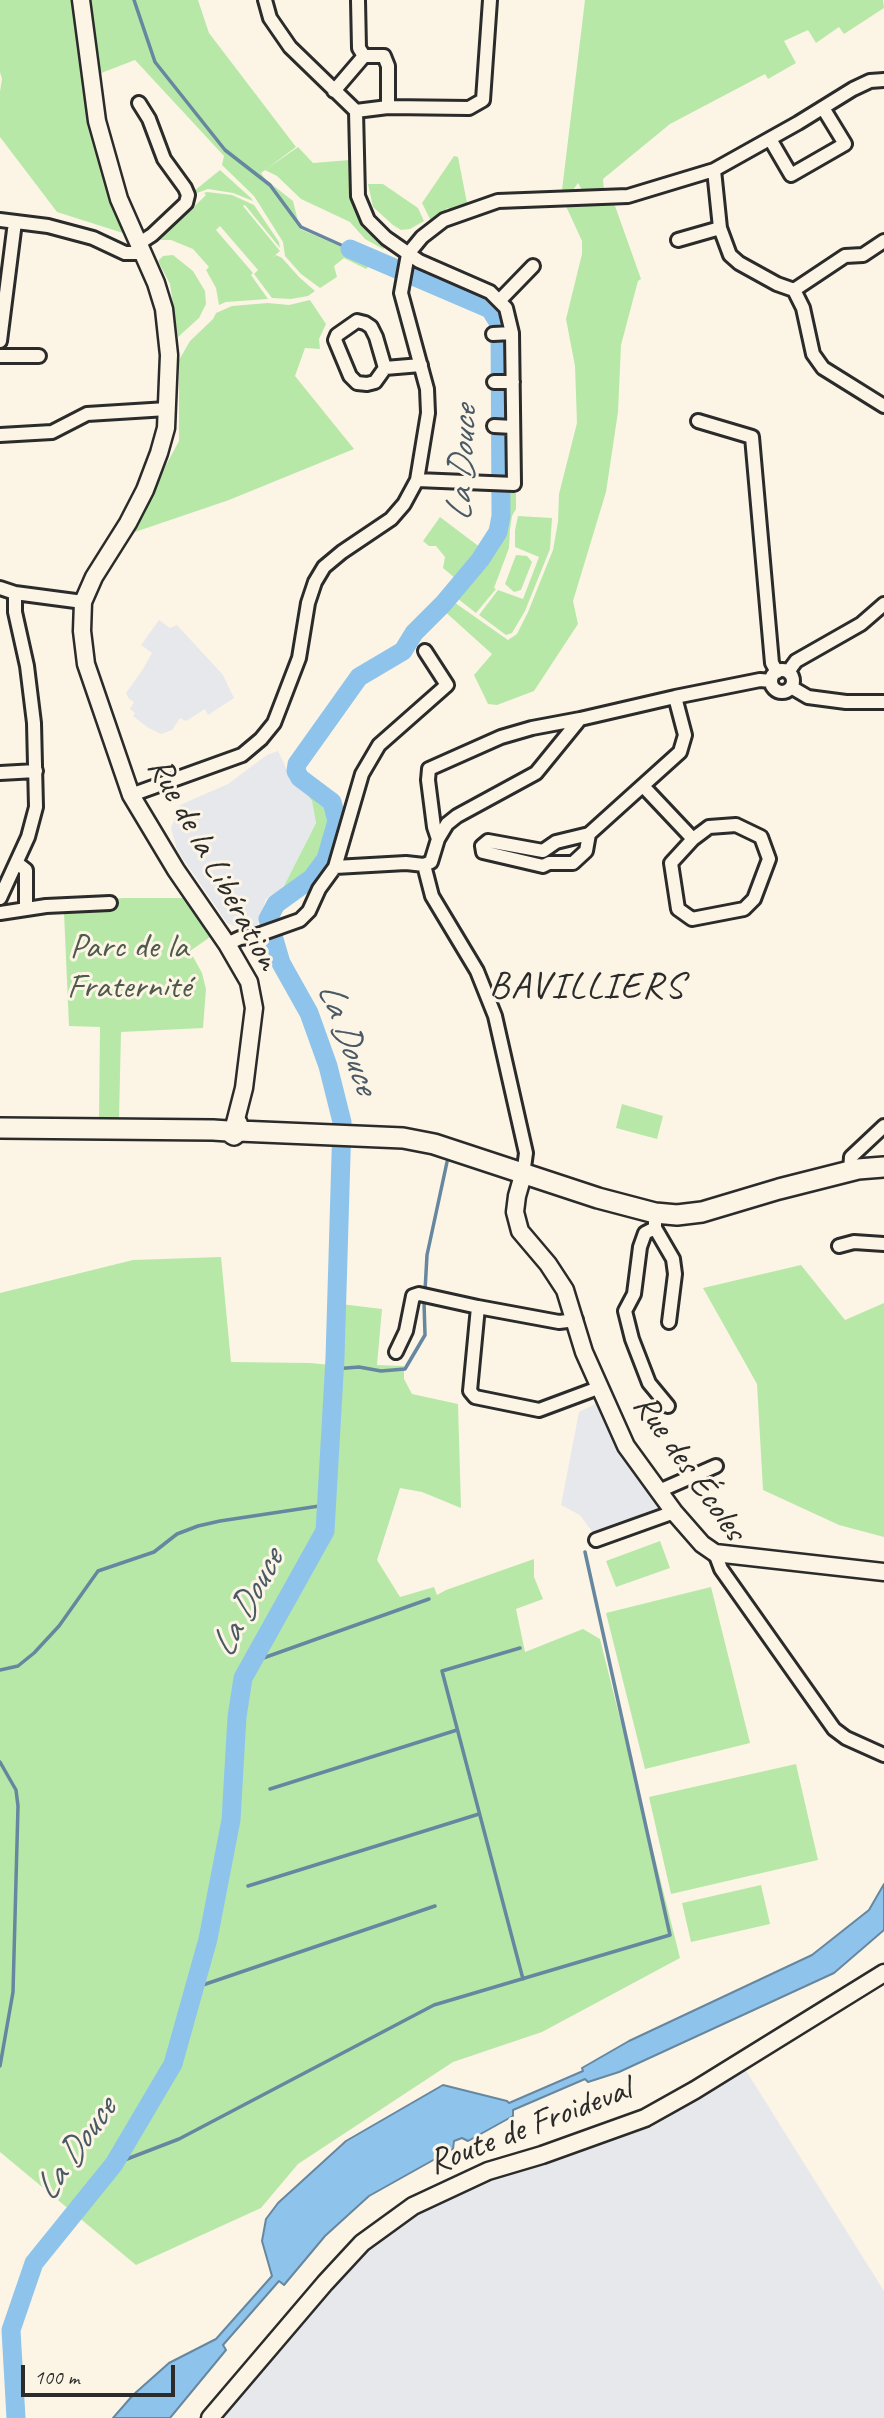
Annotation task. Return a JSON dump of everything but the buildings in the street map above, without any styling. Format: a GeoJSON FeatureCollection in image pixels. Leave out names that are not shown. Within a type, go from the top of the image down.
{"type":"FeatureCollection","features":[{"type":"Feature","properties":{"kind":"main road"},"geometry":{"type":"LineString","coordinates":[[0,1128],[234,1128],[403,1138],[433,1144],[655,1220],[702,1212],[850,1171],[884,1167]]}},
{"type":"Feature","properties":{"kind":"street","name":"Rue de la Libération"},"geometry":{"type":"LineString","coordinates":[[81,0],[97,121],[119,199],[164,309],[169,355],[166,428],[159,453],[145,490],[94,577],[83,602],[82,631],[86,664],[131,795],[176,870],[228,944],[249,982],[254,1008],[244,1088],[234,1128]]}},
{"type":"Feature","properties":{"kind":"street"},"geometry":{"type":"LineString","coordinates":[[265,0],[270,18],[290,47],[356,111],[358,196],[368,220],[376,230],[408,254],[490,292],[506,308],[503,333],[503,427],[514,484],[417,480]]}},
{"type":"Feature","properties":{"kind":"street"},"geometry":{"type":"LineString","coordinates":[[358,0],[359,48],[364,56]]}},
{"type":"Feature","properties":{"kind":"street"},"geometry":{"type":"LineString","coordinates":[[356,111],[388,107],[469,108],[483,100],[490,0]]}},
{"type":"Feature","properties":{"kind":"street"},"geometry":{"type":"LineString","coordinates":[[334,92],[364,56]]}},
{"type":"Feature","properties":{"kind":"street"},"geometry":{"type":"LineString","coordinates":[[364,56],[384,56],[388,66],[388,107]]}},
{"type":"Feature","properties":{"kind":"street"},"geometry":{"type":"LineString","coordinates":[[131,795],[242,755],[261,739],[274,723],[299,658],[309,603],[315,582],[324,567],[391,519],[404,505],[417,480],[428,413],[427,389],[402,301],[403,272],[408,254],[422,237],[444,220],[483,205],[529,198],[628,197],[714,170],[870,81],[884,80]]}},
{"type":"Feature","properties":{"kind":"street"},"geometry":{"type":"LineString","coordinates":[[0,220],[48,226],[93,239],[124,253],[140,248],[186,203],[188,195],[164,159],[149,119],[139,103]]}},
{"type":"Feature","properties":{"kind":"street"},"geometry":{"type":"LineString","coordinates":[[770,139],[791,175],[845,144],[823,108]]}},
{"type":"Feature","properties":{"kind":"street"},"geometry":{"type":"LineString","coordinates":[[714,170],[720,228],[730,255],[777,284],[794,290],[803,308],[813,354],[824,368],[884,406]]}},
{"type":"Feature","properties":{"kind":"street"},"geometry":{"type":"LineString","coordinates":[[0,341],[15,222]]}},
{"type":"Feature","properties":{"kind":"street"},"geometry":{"type":"LineString","coordinates":[[678,240],[720,228]]}},
{"type":"Feature","properties":{"kind":"street"},"geometry":{"type":"LineString","coordinates":[[794,290],[845,256],[863,256],[884,242]]}},
{"type":"Feature","properties":{"kind":"street"},"geometry":{"type":"LineString","coordinates":[[500,300],[533,266]]}},
{"type":"Feature","properties":{"kind":"street"},"geometry":{"type":"LineString","coordinates":[[385,368],[371,327],[358,321],[337,335],[335,341],[350,376],[357,383],[375,382],[385,368],[421,365]]}},
{"type":"Feature","properties":{"kind":"street"},"geometry":{"type":"LineString","coordinates":[[0,356],[39,356]]}},
{"type":"Feature","properties":{"kind":"street"},"geometry":{"type":"LineString","coordinates":[[0,435],[52,432],[87,414],[167,409]]}},
{"type":"Feature","properties":{"kind":"street"},"geometry":{"type":"LineString","coordinates":[[698,421],[752,437],[772,663],[779,675]]}},
{"type":"Feature","properties":{"kind":"street"},"geometry":{"type":"LineString","coordinates":[[0,588],[15,593],[83,602]]}},
{"type":"Feature","properties":{"kind":"street"},"geometry":{"type":"LineString","coordinates":[[0,898],[4,879],[17,863],[36,807],[34,723],[27,666],[15,611],[15,593]]}},
{"type":"Feature","properties":{"kind":"street"},"geometry":{"type":"LineString","coordinates":[[438,839],[432,816],[429,769],[501,737],[675,696],[779,675],[792,677],[791,687],[786,692],[773,688],[779,675],[796,661],[861,624],[884,604]]}},
{"type":"Feature","properties":{"kind":"street"},"geometry":{"type":"LineString","coordinates":[[228,944],[300,920],[309,911],[319,889],[335,867],[362,774],[379,745],[447,685],[425,651]]}},
{"type":"Feature","properties":{"kind":"street"},"geometry":{"type":"LineString","coordinates":[[791,687],[808,697],[846,702],[884,702]]}},
{"type":"Feature","properties":{"kind":"street"},"geometry":{"type":"LineString","coordinates":[[589,834],[586,852],[573,863],[549,863],[543,866],[483,852],[482,846],[488,841],[543,851],[556,842],[589,834],[680,752],[685,735],[675,696]]}},
{"type":"Feature","properties":{"kind":"street"},"geometry":{"type":"LineString","coordinates":[[335,867],[407,863],[424,865],[431,862],[438,839],[447,824],[536,773],[580,719]]}},
{"type":"Feature","properties":{"kind":"street"},"geometry":{"type":"LineString","coordinates":[[0,773],[36,771]]}},
{"type":"Feature","properties":{"kind":"street"},"geometry":{"type":"LineString","coordinates":[[643,786],[693,839]]}},
{"type":"Feature","properties":{"kind":"street"},"geometry":{"type":"LineString","coordinates":[[736,825],[761,837],[769,859],[754,899],[744,909],[692,919],[678,909],[671,863],[693,839],[709,827],[736,825]]}},
{"type":"Feature","properties":{"kind":"street"},"geometry":{"type":"LineString","coordinates":[[17,863],[26,870],[26,909]]}},
{"type":"Feature","properties":{"kind":"street"},"geometry":{"type":"LineString","coordinates":[[424,865],[432,896],[477,971],[495,1016],[526,1153],[523,1175]]}},
{"type":"Feature","properties":{"kind":"street"},"geometry":{"type":"LineString","coordinates":[[0,913],[110,903]]}},
{"type":"Feature","properties":{"kind":"street"},"geometry":{"type":"LineString","coordinates":[[850,1171],[851,1157],[884,1126]]}},
{"type":"Feature","properties":{"kind":"street","name":"Rue des Écoles"},"geometry":{"type":"LineString","coordinates":[[523,1175],[515,1212],[520,1231],[565,1290],[598,1388],[626,1446],[674,1512],[702,1544],[721,1554],[721,1569],[834,1729],[846,1738],[884,1755]]}},
{"type":"Feature","properties":{"kind":"street"},"geometry":{"type":"LineString","coordinates":[[668,1322],[673,1259],[655,1220],[645,1233],[640,1247],[634,1294],[625,1311],[632,1339],[649,1383],[668,1406]]}},
{"type":"Feature","properties":{"kind":"street"},"geometry":{"type":"LineString","coordinates":[[839,1246],[854,1242],[884,1244]]}},
{"type":"Feature","properties":{"kind":"street"},"geometry":{"type":"LineString","coordinates":[[396,1352],[407,1331],[413,1296],[419,1294],[559,1322],[576,1320]]}},
{"type":"Feature","properties":{"kind":"street"},"geometry":{"type":"LineString","coordinates":[[478,1307],[470,1391],[474,1397],[539,1410],[598,1388]]}},
{"type":"Feature","properties":{"kind":"street"},"geometry":{"type":"LineString","coordinates":[[659,1491],[716,1466]]}},
{"type":"Feature","properties":{"kind":"street"},"geometry":{"type":"LineString","coordinates":[[596,1540],[674,1512]]}},
{"type":"Feature","properties":{"kind":"street"},"geometry":{"type":"LineString","coordinates":[[721,1554],[884,1572]]}},
{"type":"Feature","properties":{"kind":"street","name":"Route de Froideval"},"geometry":{"type":"LineString","coordinates":[[210,2418],[362,2243],[413,2206],[488,2171],[542,2155],[645,2118],[884,1973]]}},
{"type":"Feature","properties":{"kind":"shaded area"},"geometry":{"type":"Polygon","coordinates":[[[159,620],[170,628],[177,625],[223,675],[234,698],[208,715],[205,709],[186,721],[180,718],[172,730],[161,734],[133,716],[135,713],[130,709],[134,702],[126,693],[152,653],[141,645],[159,620]]]}},
{"type":"Feature","properties":{"kind":"shaded area"},"geometry":{"type":"Polygon","coordinates":[[[278,751],[291,778],[300,784],[312,801],[316,823],[282,890],[266,899],[257,926],[243,930],[227,923],[177,850],[171,828],[180,805],[228,784],[267,755],[278,751]]]}},
{"type":"Feature","properties":{"kind":"shaded area"},"geometry":{"type":"Polygon","coordinates":[[[597,1403],[618,1449],[661,1508],[593,1533],[580,1515],[561,1505],[579,1412],[597,1403]]]}},
{"type":"Feature","properties":{"kind":"shaded area"},"geometry":{"type":"Polygon","coordinates":[[[745,2069],[884,2291],[884,2418],[219,2418],[362,2252],[406,2217],[462,2189],[652,2127],[745,2069]]]}},
{"type":"Feature","properties":{"kind":"green space"},"geometry":{"type":"Polygon","coordinates":[[[0,0],[198,0],[209,33],[296,147],[261,173],[265,179],[293,201],[300,229],[374,261],[366,269],[344,258],[334,266],[337,277],[320,288],[301,274],[285,256],[283,242],[254,196],[222,165],[224,156],[135,60],[96,75],[123,233],[57,212],[0,137],[0,0]]]}},
{"type":"Feature","properties":{"kind":"green space"},"geometry":{"type":"Polygon","coordinates":[[[585,0],[883,0],[884,8],[844,34],[839,27],[816,43],[808,30],[784,41],[796,63],[768,79],[765,74],[670,124],[603,179],[604,191],[582,190],[578,183],[573,190],[562,190],[585,0]]]}},
{"type":"Feature","properties":{"kind":"green space"},"geometry":{"type":"Polygon","coordinates":[[[298,147],[313,163],[350,160],[353,194],[388,246],[383,249],[365,239],[350,222],[301,199],[277,176],[265,170],[298,147]]]}},
{"type":"Feature","properties":{"kind":"green space"},"geometry":{"type":"Polygon","coordinates":[[[454,156],[458,157],[467,203],[446,209],[446,212],[431,221],[422,203],[454,156]]]}},
{"type":"Feature","properties":{"kind":"green space"},"geometry":{"type":"Polygon","coordinates":[[[220,170],[253,201],[233,193],[208,189],[197,193],[194,191],[220,170]]]}},
{"type":"Feature","properties":{"kind":"green space"},"geometry":{"type":"Polygon","coordinates":[[[368,184],[383,184],[418,208],[424,221],[410,229],[401,230],[393,225],[373,207],[368,184]]]}},
{"type":"Feature","properties":{"kind":"green space"},"geometry":{"type":"Polygon","coordinates":[[[207,192],[232,195],[254,205],[279,242],[280,248],[245,205],[243,206],[280,251],[272,258],[276,255],[282,258],[315,291],[308,296],[291,299],[272,298],[254,274],[258,270],[220,226],[216,230],[253,273],[251,275],[268,299],[226,302],[219,305],[216,288],[206,270],[209,267],[193,249],[171,240],[160,240],[207,192]]]}},
{"type":"Feature","properties":{"kind":"green space"},"geometry":{"type":"Polygon","coordinates":[[[614,203],[641,279],[638,281],[621,345],[618,412],[606,492],[573,601],[578,624],[534,691],[497,705],[488,704],[474,675],[492,654],[442,609],[451,600],[508,640],[517,634],[528,612],[553,550],[559,494],[577,423],[575,366],[566,319],[582,254],[582,241],[565,204],[614,203]]]}},
{"type":"Feature","properties":{"kind":"green space"},"geometry":{"type":"Polygon","coordinates":[[[173,255],[193,271],[205,291],[206,304],[199,318],[178,337],[170,284],[158,261],[163,256],[173,255]]]}},
{"type":"Feature","properties":{"kind":"green space"},"geometry":{"type":"Polygon","coordinates":[[[310,300],[326,324],[319,339],[320,349],[305,348],[295,376],[354,449],[229,500],[132,533],[179,441],[179,360],[190,341],[216,313],[232,306],[268,303],[289,305],[310,300]]]}},
{"type":"Feature","properties":{"kind":"green space"},"geometry":{"type":"Polygon","coordinates":[[[503,491],[514,491],[516,494],[509,548],[494,588],[496,589],[476,613],[453,595],[481,561],[499,533],[503,516],[503,491]]]}},
{"type":"Feature","properties":{"kind":"green space"},"geometry":{"type":"Polygon","coordinates":[[[518,516],[552,518],[550,549],[525,611],[512,633],[506,635],[479,615],[498,590],[523,599],[539,557],[515,547],[518,516]]]}},
{"type":"Feature","properties":{"kind":"green space"},"geometry":{"type":"Polygon","coordinates":[[[440,517],[481,548],[455,578],[443,568],[445,557],[436,546],[429,546],[423,541],[440,517]]]}},
{"type":"Feature","properties":{"kind":"green space"},"geometry":{"type":"Polygon","coordinates":[[[516,555],[527,556],[532,562],[521,590],[514,592],[505,584],[516,555]]]}},
{"type":"Feature","properties":{"kind":"green space"},"geometry":{"type":"Polygon","coordinates":[[[300,784],[326,800],[332,817],[321,861],[300,883],[287,891],[282,890],[316,823],[312,801],[300,784]]]}},
{"type":"Feature","properties":{"kind":"green space","name":"Parc de la Fraternité"},"geometry":{"type":"Polygon","coordinates":[[[186,898],[213,935],[190,951],[202,973],[206,989],[203,1028],[121,1032],[119,1119],[99,1118],[100,1027],[69,1026],[64,913],[90,909],[90,901],[186,898]]]}},
{"type":"Feature","properties":{"kind":"green space"},"geometry":{"type":"Polygon","coordinates":[[[622,1104],[663,1116],[657,1139],[616,1128],[622,1104]]]}},
{"type":"Feature","properties":{"kind":"green space"},"geometry":{"type":"Polygon","coordinates":[[[221,1257],[231,1362],[341,1366],[341,1304],[382,1309],[377,1365],[404,1366],[404,1379],[412,1394],[458,1404],[461,1508],[422,1492],[400,1488],[377,1560],[400,1597],[434,1587],[437,1595],[534,1559],[534,1577],[543,1599],[516,1609],[525,1652],[583,1629],[600,1639],[680,1958],[542,2032],[453,2062],[298,2164],[261,2208],[136,2265],[0,2152],[0,1293],[133,1260],[221,1257]]]}},
{"type":"Feature","properties":{"kind":"green space"},"geometry":{"type":"Polygon","coordinates":[[[801,1265],[845,1320],[884,1303],[884,1537],[839,1525],[763,1490],[757,1384],[703,1288],[801,1265]]]}},
{"type":"Feature","properties":{"kind":"green space"},"geometry":{"type":"Polygon","coordinates":[[[660,1541],[670,1568],[616,1587],[606,1561],[660,1541]]]}},
{"type":"Feature","properties":{"kind":"green space"},"geometry":{"type":"Polygon","coordinates":[[[711,1587],[750,1743],[645,1769],[606,1613],[711,1587]]]}},
{"type":"Feature","properties":{"kind":"green space"},"geometry":{"type":"Polygon","coordinates":[[[796,1764],[818,1860],[671,1894],[649,1797],[796,1764]]]}},
{"type":"Feature","properties":{"kind":"green space"},"geometry":{"type":"Polygon","coordinates":[[[761,1885],[770,1924],[691,1942],[682,1903],[761,1885]]]}},
{"type":"Feature","properties":{"kind":"water"},"geometry":{"type":"Polygon","coordinates":[[[884,1884],[884,1930],[834,1973],[619,2072],[588,2082],[585,2079],[513,2110],[513,2116],[468,2141],[462,2138],[454,2141],[453,2149],[369,2196],[325,2236],[284,2285],[279,2281],[223,2345],[226,2350],[170,2418],[113,2418],[133,2395],[169,2363],[216,2339],[272,2276],[262,2241],[266,2219],[278,2203],[346,2141],[443,2085],[509,2103],[583,2071],[582,2068],[629,2041],[812,1955],[869,1910],[884,1884]]]}},
{"type":"Feature","properties":{"kind":"waterway","name":"La Douce"},"geometry":{"type":"LineString","coordinates":[[134,0],[155,62],[225,150],[270,185],[301,227],[350,249]]}},
{"type":"Feature","properties":{"kind":"waterway","name":"La Douce"},"geometry":{"type":"LineString","coordinates":[[16,2418],[11,2330],[34,2263],[114,2164],[173,2064],[208,1939],[231,1820],[237,1717],[243,1678],[325,1531],[335,1358],[342,1122],[328,1066],[309,1013],[281,963],[268,919],[276,904],[312,878],[326,859],[337,821],[332,802],[300,778],[296,771],[297,764],[359,677],[403,651],[414,633],[480,560],[498,532],[501,516],[500,325],[490,309],[350,249]]}},
{"type":"Feature","properties":{"kind":"waterway"},"geometry":{"type":"LineString","coordinates":[[425,1291],[427,1255],[447,1162]]}},
{"type":"Feature","properties":{"kind":"waterway"},"geometry":{"type":"LineString","coordinates":[[334,1369],[405,1369],[425,1335],[424,1302]]}},
{"type":"Feature","properties":{"kind":"waterway"},"geometry":{"type":"LineString","coordinates":[[0,1670],[18,1666],[34,1653],[59,1626],[98,1571],[154,1552],[177,1534],[198,1526],[326,1505]]}},
{"type":"Feature","properties":{"kind":"waterway"},"geometry":{"type":"LineString","coordinates":[[114,2164],[179,2139],[434,2005],[670,1935],[585,1552]]}},
{"type":"Feature","properties":{"kind":"waterway"},"geometry":{"type":"LineString","coordinates":[[252,1662],[429,1599]]}},
{"type":"Feature","properties":{"kind":"waterway"},"geometry":{"type":"LineString","coordinates":[[520,1648],[442,1671],[523,1979]]}},
{"type":"Feature","properties":{"kind":"waterway"},"geometry":{"type":"LineString","coordinates":[[270,1789],[457,1730]]}},
{"type":"Feature","properties":{"kind":"waterway"},"geometry":{"type":"LineString","coordinates":[[0,1762],[16,1790],[18,1806],[13,1992],[0,2066]]}},
{"type":"Feature","properties":{"kind":"waterway"},"geometry":{"type":"LineString","coordinates":[[248,1886],[479,1814]]}},
{"type":"Feature","properties":{"kind":"waterway"},"geometry":{"type":"LineString","coordinates":[[194,1988],[435,1906]]}},
{"type":"Feature","properties":{"kind":"district","name":"BAVILLIERS"},"geometry":{"type":"Point","coordinates":[587,987]}}]}
